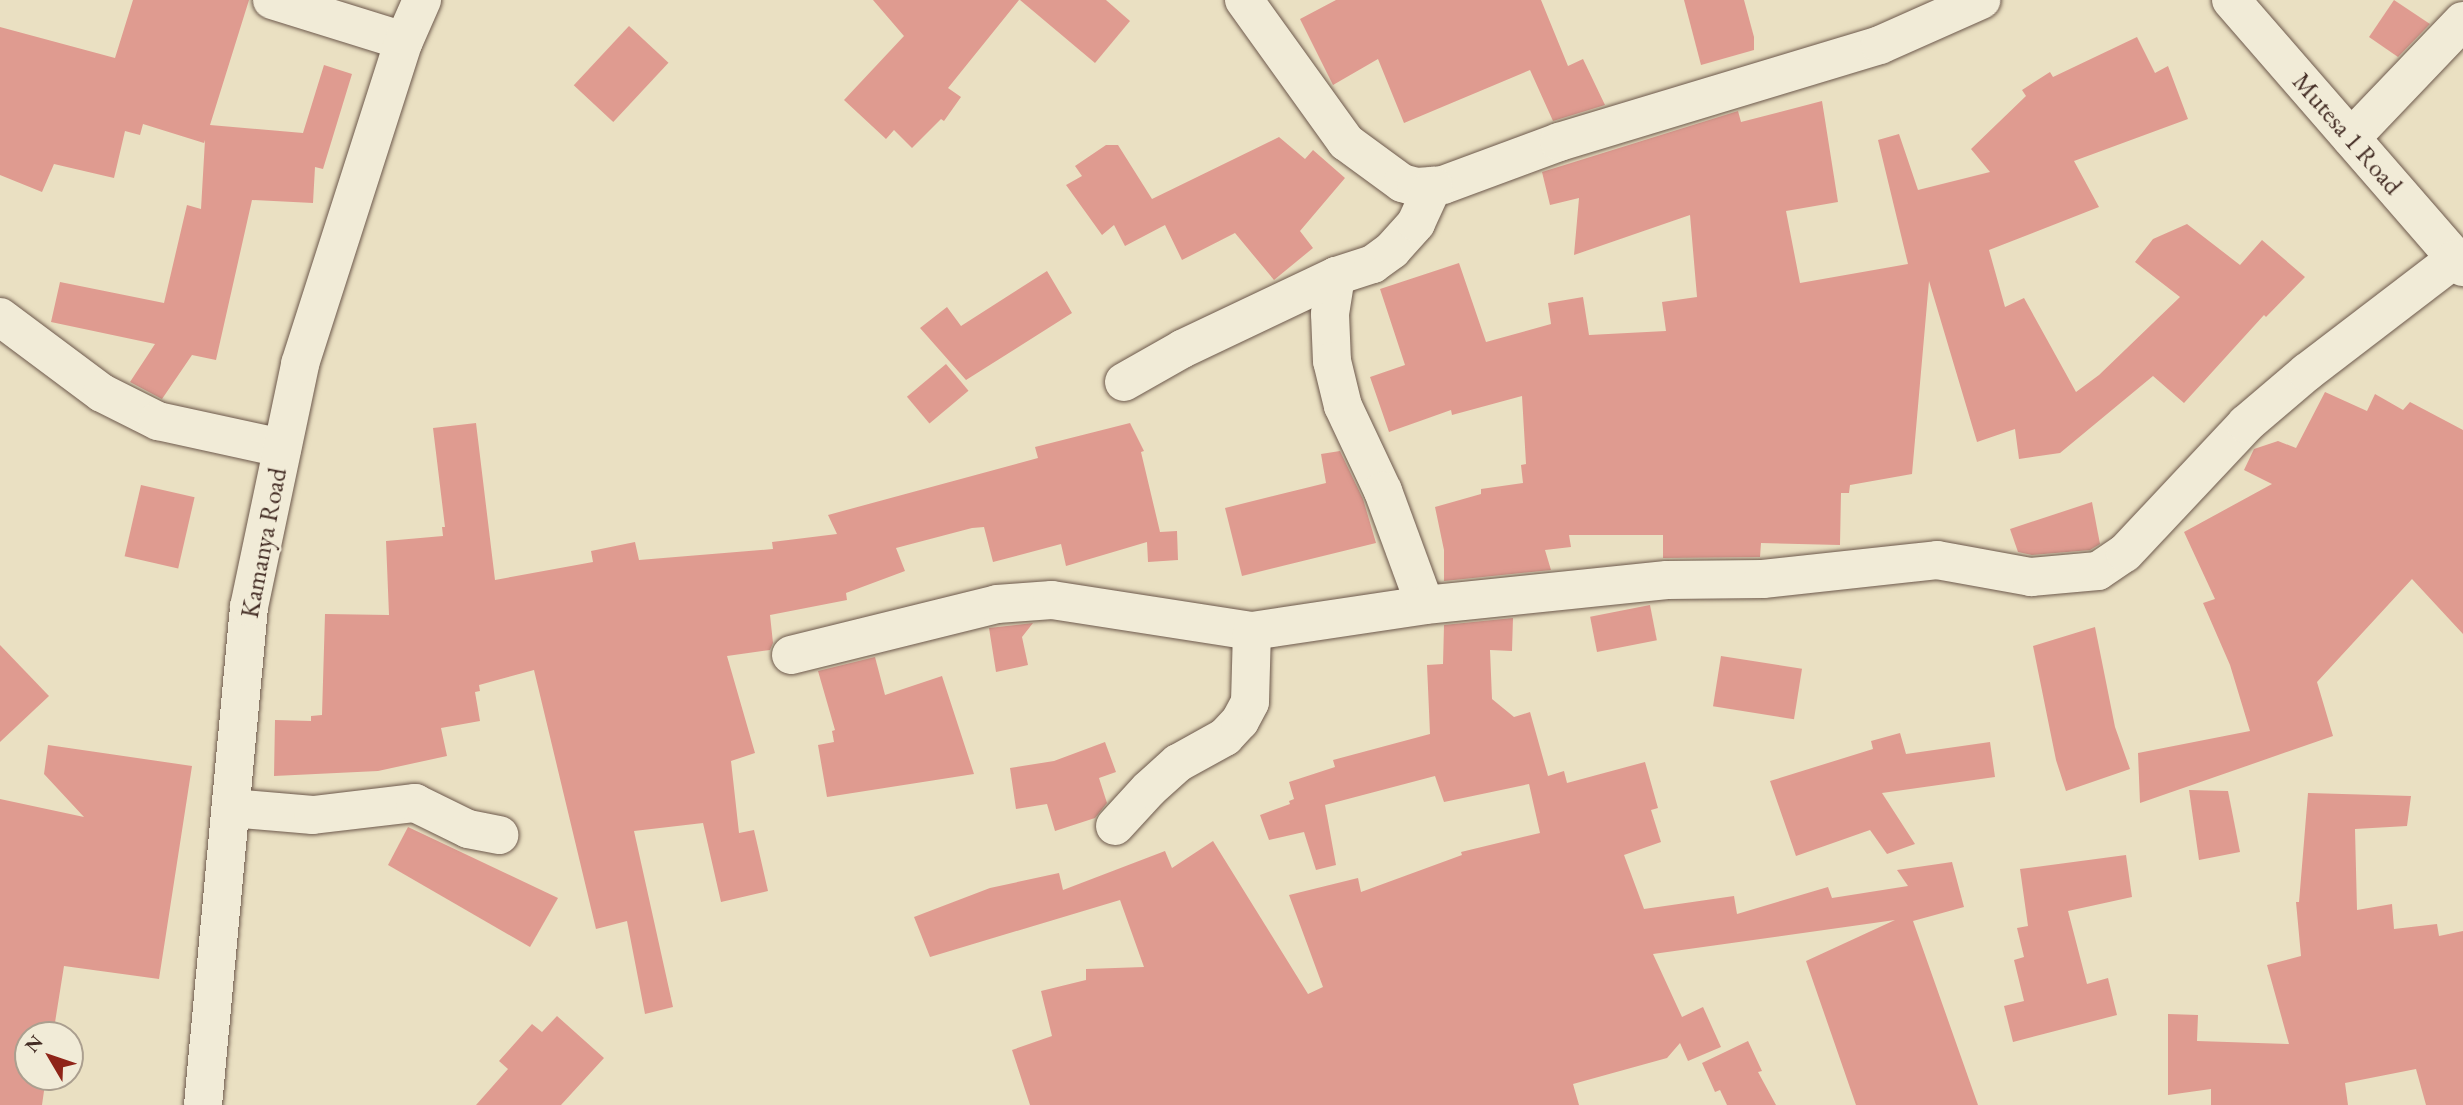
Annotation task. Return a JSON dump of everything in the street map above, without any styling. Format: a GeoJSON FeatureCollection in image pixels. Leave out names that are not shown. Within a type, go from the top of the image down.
{"type":"FeatureCollection","features":[{"type":"Feature","properties":{"kind":"street"},"geometry":{"type":"LineString","coordinates":[[272,0],[404,41]]}},
{"type":"Feature","properties":{"kind":"street","name":"Kamanya Road"},"geometry":{"type":"LineString","coordinates":[[203,1105],[249,607],[300,363],[404,41],[422,0]]}},
{"type":"Feature","properties":{"kind":"street"},"geometry":{"type":"LineString","coordinates":[[1244,0],[1346,142],[1402,183],[1433,186],[1443,186],[1559,142],[1880,44],[1981,0]]}},
{"type":"Feature","properties":{"kind":"street","name":"Mutesa 1 Road"},"geometry":{"type":"LineString","coordinates":[[2231,0],[2459,263]]}},
{"type":"Feature","properties":{"kind":"street"},"geometry":{"type":"LineString","coordinates":[[2351,138],[2463,21]]}},
{"type":"Feature","properties":{"kind":"street"},"geometry":{"type":"LineString","coordinates":[[1124,382],[1182,349],[1336,276],[1373,264],[1392,250],[1416,223],[1433,186]]}},
{"type":"Feature","properties":{"kind":"street"},"geometry":{"type":"LineString","coordinates":[[791,655],[997,604],[1052,600],[1252,631],[1425,605],[1667,580],[1763,579],[1937,560],[2031,577],[2098,571],[2125,553],[2246,424],[2307,372],[2459,263]]}},
{"type":"Feature","properties":{"kind":"street"},"geometry":{"type":"LineString","coordinates":[[1336,276],[1330,314],[1332,361],[1343,406],[1383,491],[1425,605]]}},
{"type":"Feature","properties":{"kind":"street"},"geometry":{"type":"LineString","coordinates":[[0,317],[102,393],[158,421],[282,448]]}},
{"type":"Feature","properties":{"kind":"street"},"geometry":{"type":"LineString","coordinates":[[1115,826],[1149,789],[1178,763],[1225,737],[1240,721],[1250,702],[1252,631]]}},
{"type":"Feature","properties":{"kind":"street"},"geometry":{"type":"LineString","coordinates":[[230,808],[313,815],[415,803],[468,829],[499,835]]}},
{"type":"Feature","properties":{"kind":"building"},"geometry":{"type":"Polygon","coordinates":[[[133,0],[249,0],[210,125],[303,133],[324,65],[352,74],[323,169],[315,167],[313,203],[252,200],[216,360],[192,355],[162,399],[130,382],[155,344],[51,322],[60,282],[164,303],[187,205],[201,209],[205,140],[204,143],[143,124],[140,135],[125,131],[114,178],[54,164],[42,192],[0,175],[0,27],[115,58],[133,0]]]}},
{"type":"Feature","properties":{"kind":"building"},"geometry":{"type":"Polygon","coordinates":[[[873,0],[1019,0],[948,88],[961,97],[944,121],[941,119],[912,148],[894,130],[886,139],[844,100],[904,36],[873,0]]]}},
{"type":"Feature","properties":{"kind":"building"},"geometry":{"type":"Polygon","coordinates":[[[1020,0],[1106,0],[1130,21],[1095,63],[1020,0]]]}},
{"type":"Feature","properties":{"kind":"building"},"geometry":{"type":"Polygon","coordinates":[[[1336,0],[1541,0],[1568,66],[1583,59],[1605,105],[1553,121],[1530,70],[1404,123],[1378,59],[1333,85],[1300,19],[1336,0]]]}},
{"type":"Feature","properties":{"kind":"building"},"geometry":{"type":"Polygon","coordinates":[[[1684,0],[1744,0],[1754,37],[1754,50],[1701,65],[1684,0]]]}},
{"type":"Feature","properties":{"kind":"building"},"geometry":{"type":"Polygon","coordinates":[[[2394,0],[2430,24],[2398,57],[2369,37],[2394,0]]]}},
{"type":"Feature","properties":{"kind":"building"},"geometry":{"type":"Polygon","coordinates":[[[629,26],[668,63],[613,122],[574,85],[629,26]]]}},
{"type":"Feature","properties":{"kind":"building"},"geometry":{"type":"Polygon","coordinates":[[[2137,37],[2155,73],[2168,66],[2188,119],[2074,161],[2099,207],[1989,250],[2005,307],[2024,298],[2076,392],[2099,375],[2180,297],[2135,262],[2153,239],[2187,224],[2240,265],[2262,240],[2305,277],[2266,317],[2264,315],[2184,403],[2153,376],[2060,453],[2019,459],[2015,429],[1977,442],[1929,281],[1912,474],[1850,485],[1849,493],[1841,493],[1840,545],[1761,543],[1760,557],[1663,558],[1663,535],[1569,535],[1571,547],[1545,550],[1551,570],[1444,581],[1444,550],[1435,507],[1481,494],[1481,489],[1523,483],[1521,465],[1526,464],[1522,396],[1452,415],[1451,410],[1389,432],[1370,377],[1405,365],[1380,289],[1459,263],[1486,342],[1551,324],[1548,303],[1583,297],[1589,335],[1666,331],[1662,302],[1697,297],[1690,215],[1574,255],[1579,198],[1550,205],[1542,172],[1738,111],[1741,122],[1822,101],[1838,202],[1786,211],[1800,283],[1908,264],[1878,140],[1899,134],[1918,190],[1990,172],[1971,149],[2026,96],[2022,90],[2050,72],[2053,77],[2137,37]]]}},
{"type":"Feature","properties":{"kind":"building"},"geometry":{"type":"Polygon","coordinates":[[[1279,137],[1305,159],[1313,150],[1345,178],[1300,231],[1313,248],[1274,280],[1235,233],[1182,260],[1165,225],[1125,246],[1114,225],[1102,235],[1066,185],[1082,176],[1075,166],[1106,145],[1118,145],[1152,199],[1279,137]]]}},
{"type":"Feature","properties":{"kind":"building"},"geometry":{"type":"Polygon","coordinates":[[[1047,271],[1072,313],[966,380],[920,328],[947,307],[961,326],[1047,271]]]}},
{"type":"Feature","properties":{"kind":"building"},"geometry":{"type":"Polygon","coordinates":[[[946,364],[968,391],[929,424],[907,397],[946,364]]]}},
{"type":"Feature","properties":{"kind":"building"},"geometry":{"type":"Polygon","coordinates":[[[2325,392],[2367,411],[2375,394],[2403,410],[2410,402],[2463,430],[2463,634],[2412,579],[2317,682],[2333,736],[2140,803],[2138,753],[2250,731],[2230,665],[2203,603],[2215,599],[2184,532],[2272,484],[2244,470],[2254,449],[2278,441],[2296,448],[2325,392]]]}},
{"type":"Feature","properties":{"kind":"building"},"geometry":{"type":"Polygon","coordinates":[[[476,423],[495,580],[593,562],[591,551],[635,542],[639,560],[773,549],[772,542],[837,534],[828,515],[1038,458],[1035,447],[1130,423],[1144,451],[1141,452],[1160,532],[1177,531],[1178,560],[1148,562],[1147,542],[1066,566],[1061,544],[993,562],[984,527],[972,528],[896,548],[905,571],[846,593],[847,600],[770,615],[773,643],[770,650],[727,656],[755,753],[731,761],[739,833],[754,830],[768,891],[721,902],[703,823],[634,831],[673,1007],[645,1014],[627,921],[596,929],[534,670],[479,685],[480,691],[475,692],[480,721],[441,728],[447,756],[378,771],[274,776],[275,720],[311,721],[311,716],[322,715],[325,614],[389,615],[386,541],[443,536],[442,527],[445,527],[433,428],[476,423]]]}},
{"type":"Feature","properties":{"kind":"building"},"geometry":{"type":"Polygon","coordinates":[[[1340,451],[1363,499],[1376,543],[1242,576],[1225,508],[1326,483],[1321,454],[1340,451]]]}},
{"type":"Feature","properties":{"kind":"building"},"geometry":{"type":"Polygon","coordinates":[[[141,485],[195,497],[178,569],[125,556],[141,485]]]}},
{"type":"Feature","properties":{"kind":"building"},"geometry":{"type":"Polygon","coordinates":[[[2092,502],[2100,544],[2090,550],[2032,555],[2018,552],[2010,529],[2092,502]]]}},
{"type":"Feature","properties":{"kind":"building"},"geometry":{"type":"Polygon","coordinates":[[[1650,605],[1657,640],[1597,652],[1590,617],[1650,605]]]}},
{"type":"Feature","properties":{"kind":"building"},"geometry":{"type":"Polygon","coordinates":[[[1513,618],[1512,651],[1490,650],[1492,699],[1514,717],[1530,712],[1548,776],[1564,771],[1567,783],[1645,762],[1658,808],[1651,810],[1661,842],[1624,855],[1644,909],[1734,896],[1737,914],[1828,887],[1832,898],[1908,886],[1897,870],[1952,862],[1964,907],[1913,921],[1978,1105],[1856,1105],[1806,961],[1895,920],[1653,954],[1682,1017],[1703,1007],[1721,1047],[1688,1061],[1680,1043],[1667,1058],[1573,1084],[1579,1105],[1030,1105],[1012,1050],[1052,1036],[1041,991],[1086,980],[1086,969],[1144,967],[1120,900],[930,957],[914,917],[990,888],[1059,873],[1063,890],[1165,851],[1172,868],[1213,841],[1308,994],[1323,987],[1289,895],[1358,878],[1361,892],[1462,855],[1461,852],[1540,833],[1529,784],[1444,802],[1435,776],[1325,805],[1336,865],[1316,870],[1304,832],[1269,840],[1260,815],[1290,804],[1289,801],[1294,799],[1289,782],[1335,767],[1333,760],[1430,734],[1427,665],[1443,664],[1444,625],[1513,618]]]}},
{"type":"Feature","properties":{"kind":"building"},"geometry":{"type":"Polygon","coordinates":[[[1033,623],[1022,637],[1028,665],[996,672],[989,628],[1033,623]]]}},
{"type":"Feature","properties":{"kind":"building"},"geometry":{"type":"Polygon","coordinates":[[[2095,627],[2115,727],[2130,769],[2066,791],[2056,760],[2033,646],[2095,627]]]}},
{"type":"Feature","properties":{"kind":"building"},"geometry":{"type":"Polygon","coordinates":[[[0,645],[49,696],[0,742],[0,645]]]}},
{"type":"Feature","properties":{"kind":"building"},"geometry":{"type":"Polygon","coordinates":[[[1721,656],[1802,669],[1794,719],[1713,706],[1721,656]]]}},
{"type":"Feature","properties":{"kind":"building"},"geometry":{"type":"Polygon","coordinates":[[[875,657],[885,695],[942,676],[974,774],[827,797],[818,745],[834,742],[832,731],[835,730],[818,671],[875,657]]]}},
{"type":"Feature","properties":{"kind":"building"},"geometry":{"type":"Polygon","coordinates":[[[1900,733],[1906,754],[1990,742],[1995,777],[1882,793],[1915,844],[1887,854],[1870,830],[1796,856],[1770,781],[1873,749],[1871,741],[1900,733]]]}},
{"type":"Feature","properties":{"kind":"building"},"geometry":{"type":"Polygon","coordinates":[[[1105,742],[1116,772],[1099,778],[1107,803],[1095,818],[1055,831],[1047,804],[1016,809],[1010,768],[1054,761],[1105,742]]]}},
{"type":"Feature","properties":{"kind":"building"},"geometry":{"type":"Polygon","coordinates":[[[48,745],[192,766],[159,979],[64,966],[55,1021],[14,1021],[14,1091],[44,1091],[42,1105],[0,1105],[0,799],[84,817],[44,774],[48,745]]]}},
{"type":"Feature","properties":{"kind":"building"},"geometry":{"type":"Polygon","coordinates":[[[2189,790],[2228,791],[2240,852],[2199,860],[2189,790]]]}},
{"type":"Feature","properties":{"kind":"building"},"geometry":{"type":"Polygon","coordinates":[[[2308,793],[2411,796],[2407,826],[2355,829],[2357,910],[2392,904],[2394,929],[2437,924],[2439,936],[2463,931],[2463,1105],[2426,1105],[2416,1069],[2345,1083],[2348,1105],[2211,1105],[2211,1089],[2168,1095],[2168,1014],[2198,1015],[2197,1041],[2289,1044],[2267,965],[2301,956],[2296,902],[2299,902],[2308,793]]]}},
{"type":"Feature","properties":{"kind":"building"},"geometry":{"type":"Polygon","coordinates":[[[408,827],[558,898],[530,947],[388,865],[408,827]]]}},
{"type":"Feature","properties":{"kind":"building"},"geometry":{"type":"Polygon","coordinates":[[[2126,855],[2132,897],[2068,911],[2087,984],[2108,978],[2117,1015],[2013,1042],[2004,1006],[2024,1001],[2014,960],[2024,957],[2017,928],[2028,926],[2020,869],[2126,855]]]}},
{"type":"Feature","properties":{"kind":"building"},"geometry":{"type":"Polygon","coordinates":[[[557,1016],[604,1058],[561,1105],[476,1105],[508,1069],[499,1061],[532,1024],[542,1032],[557,1016]]]}},
{"type":"Feature","properties":{"kind":"building"},"geometry":{"type":"Polygon","coordinates":[[[1748,1041],[1762,1071],[1758,1072],[1776,1105],[1727,1105],[1720,1090],[1715,1092],[1702,1063],[1748,1041]]]}}]}
